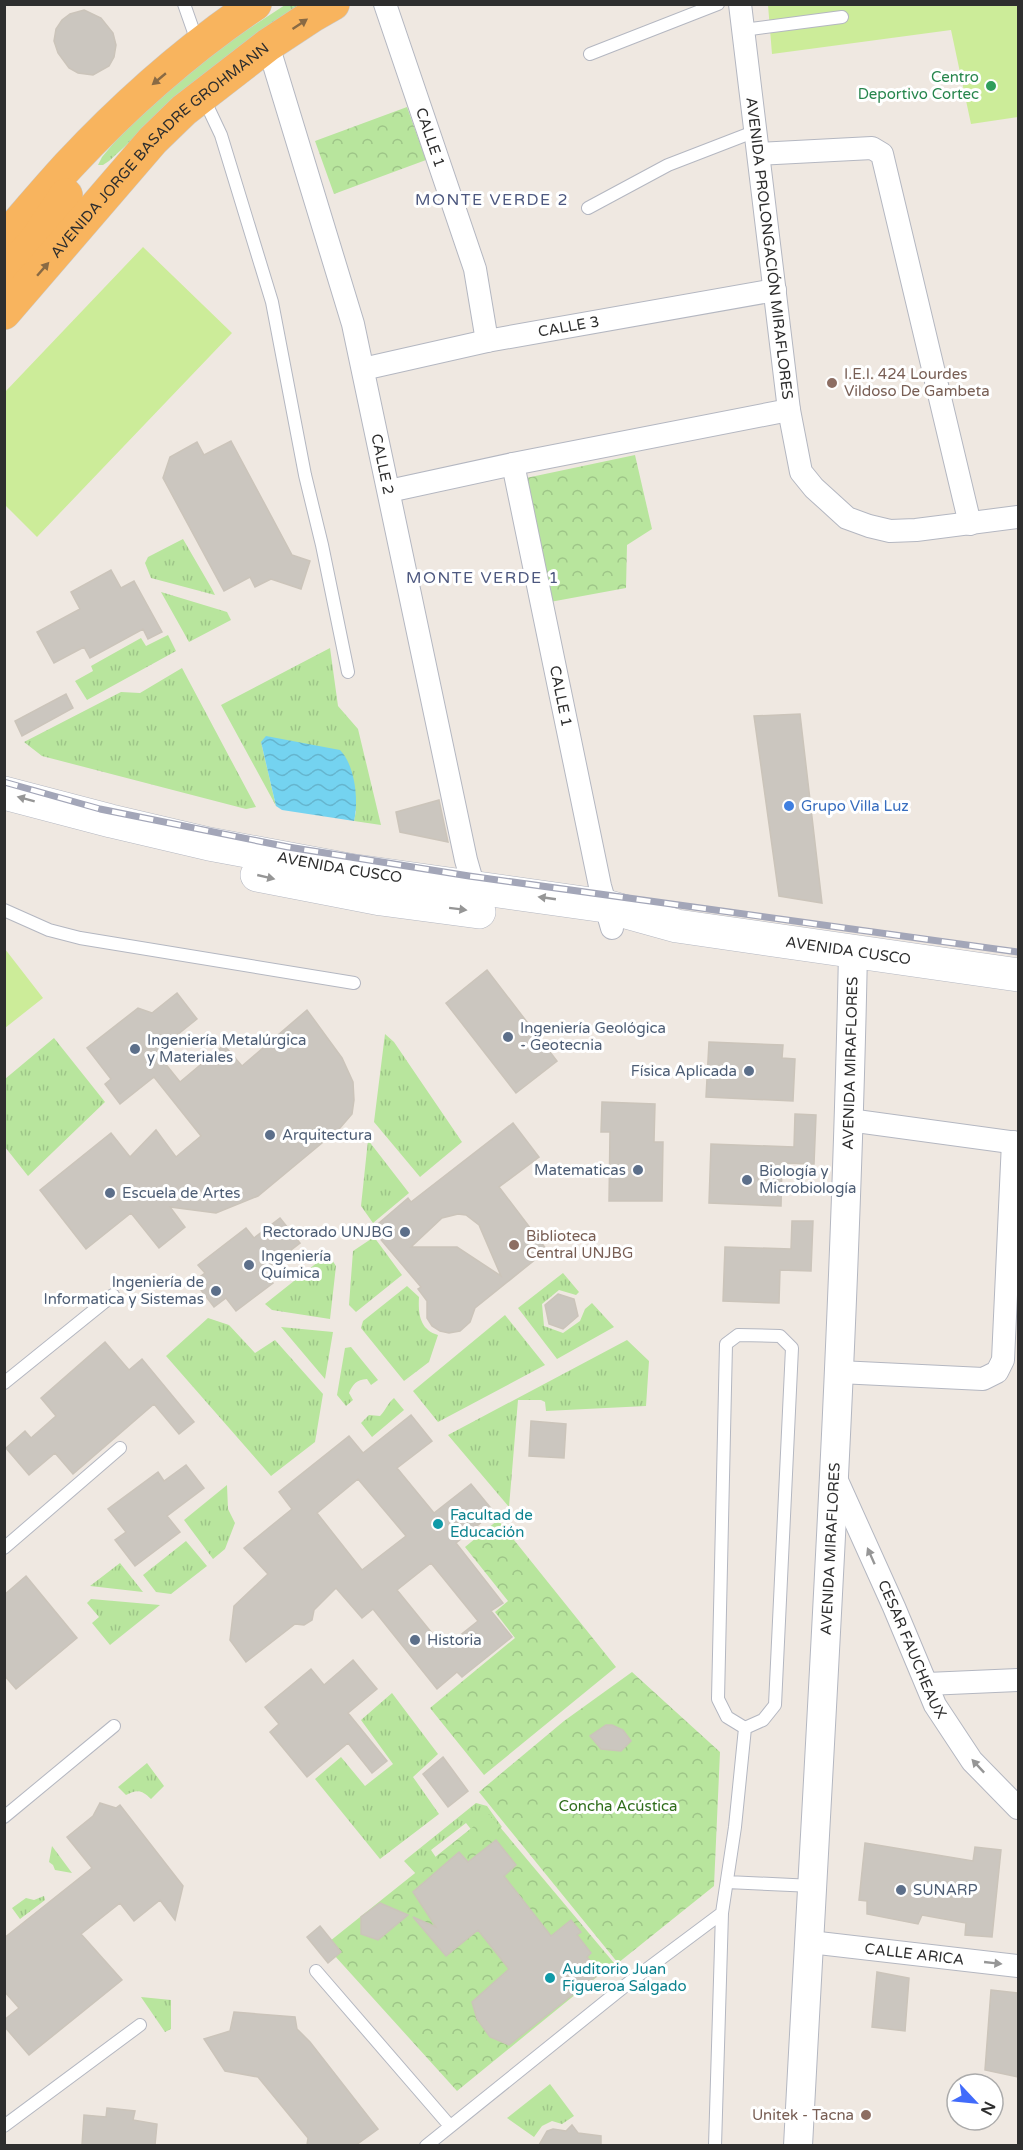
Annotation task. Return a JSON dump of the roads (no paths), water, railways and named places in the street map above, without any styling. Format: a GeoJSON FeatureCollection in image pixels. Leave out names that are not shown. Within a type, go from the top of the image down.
{"type":"FeatureCollection","features":[{"type":"Feature","properties":{"kind":"highway"},"geometry":{"type":"LineString","coordinates":[[4,276],[20,240],[121,114],[146,89],[199,45],[255,4]]}},
{"type":"Feature","properties":{"kind":"highway","name":"AVENIDA JORGE BASADRE GROHMANN"},"geometry":{"type":"LineString","coordinates":[[4,313],[153,140],[184,110],[268,45],[333,4]]}},
{"type":"Feature","properties":{"kind":"highway"},"geometry":{"type":"LineString","coordinates":[[20,240],[153,140]]}},
{"type":"Feature","properties":{"kind":"main road","name":"AVENIDA CUSCO"},"geometry":{"type":"LineString","coordinates":[[4,793],[209,844],[349,870],[474,888],[608,917]]}},
{"type":"Feature","properties":{"kind":"main road","name":"AVENIDA CUSCO"},"geometry":{"type":"LineString","coordinates":[[4,815],[306,886],[381,899],[608,917],[1018,975]]}},
{"type":"Feature","properties":{"kind":"street","name":"CALLE 1"},"geometry":{"type":"LineString","coordinates":[[385,4],[475,268],[487,340]]}},
{"type":"Feature","properties":{"kind":"street","name":"AVENIDA PROLONGACIÓN MIRAFLORES"},"geometry":{"type":"LineString","coordinates":[[740,4],[789,410],[801,472],[814,488],[847,518],[890,531],[916,530],[1018,517]]}},
{"type":"Feature","properties":{"kind":"street","name":"CALLE 2"},"geometry":{"type":"LineString","coordinates":[[268,45],[353,324],[467,866],[474,888]]}},
{"type":"Feature","properties":{"kind":"street"},"geometry":{"type":"LineString","coordinates":[[759,154],[873,148],[882,154],[970,524]]}},
{"type":"Feature","properties":{"kind":"street","name":"CALLE 3"},"geometry":{"type":"LineString","coordinates":[[363,369],[487,340],[775,290]]}},
{"type":"Feature","properties":{"kind":"street"},"geometry":{"type":"LineString","coordinates":[[388,492],[513,464],[789,410]]}},
{"type":"Feature","properties":{"kind":"street","name":"CALLE 1"},"geometry":{"type":"LineString","coordinates":[[513,464],[608,917]]}},
{"type":"Feature","properties":{"kind":"street","name":"AVENIDA MIRAFLORES"},"geometry":{"type":"LineString","coordinates":[[798,2145],[839,1372],[853,952]]}},
{"type":"Feature","properties":{"kind":"street"},"geometry":{"type":"LineString","coordinates":[[839,1372],[983,1379],[996,1372],[1003,1360],[1016,1143],[849,1120]]}},
{"type":"Feature","properties":{"kind":"street","name":"CESAR FAUCHEAUX"},"geometry":{"type":"LineString","coordinates":[[834,1474],[935,1705],[972,1761],[1018,1808]]}},
{"type":"Feature","properties":{"kind":"street"},"geometry":{"type":"LineString","coordinates":[[927,1684],[1018,1680]]}},
{"type":"Feature","properties":{"kind":"street","name":"CALLE ARICA"},"geometry":{"type":"LineString","coordinates":[[810,1942],[1018,1966]]}},
{"type":"Feature","properties":{"kind":"lane"},"geometry":{"type":"LineString","coordinates":[[184,4],[199,45]]}},
{"type":"Feature","properties":{"kind":"lane"},"geometry":{"type":"LineString","coordinates":[[590,54],[718,4]]}},
{"type":"Feature","properties":{"kind":"lane"},"geometry":{"type":"LineString","coordinates":[[743,30],[842,17]]}},
{"type":"Feature","properties":{"kind":"lane"},"geometry":{"type":"LineString","coordinates":[[202,96],[221,135],[272,302],[304,475],[322,545],[348,672]]}},
{"type":"Feature","properties":{"kind":"lane"},"geometry":{"type":"LineString","coordinates":[[588,208],[669,165],[756,131]]}},
{"type":"Feature","properties":{"kind":"lane"},"geometry":{"type":"LineString","coordinates":[[4,910],[49,930],[80,938],[354,983]]}},
{"type":"Feature","properties":{"kind":"lane"},"geometry":{"type":"LineString","coordinates":[[4,1383],[113,1295]]}},
{"type":"Feature","properties":{"kind":"lane"},"geometry":{"type":"LineString","coordinates":[[738,1335],[780,1336],[792,1348],[775,1705],[763,1720],[745,1728],[727,1717],[718,1699],[726,1344],[738,1335]]}},
{"type":"Feature","properties":{"kind":"lane"},"geometry":{"type":"LineString","coordinates":[[4,1548],[120,1448]]}},
{"type":"Feature","properties":{"kind":"lane"},"geometry":{"type":"LineString","coordinates":[[4,1817],[114,1726]]}},
{"type":"Feature","properties":{"kind":"lane"},"geometry":{"type":"LineString","coordinates":[[715,2145],[722,1913],[735,1827],[745,1728]]}},
{"type":"Feature","properties":{"kind":"lane"},"geometry":{"type":"LineString","coordinates":[[727,1882],[813,1886]]}},
{"type":"Feature","properties":{"kind":"lane"},"geometry":{"type":"LineString","coordinates":[[426,2145],[632,1981],[722,1913]]}},
{"type":"Feature","properties":{"kind":"lane"},"geometry":{"type":"LineString","coordinates":[[316,1971],[450,2126]]}},
{"type":"Feature","properties":{"kind":"lane"},"geometry":{"type":"LineString","coordinates":[[4,2126],[140,2025]]}},
{"type":"Feature","properties":{"kind":"water"},"geometry":{"type":"Polygon","coordinates":[[[266,736],[340,750],[349,765],[354,784],[356,804],[354,821],[282,810],[276,806],[261,742],[266,736]]]}},
{"type":"Feature","properties":{"kind":"railway"},"geometry":{"type":"LineString","coordinates":[[4,782],[100,809],[288,847],[469,876],[1018,952]]}},
{"type":"Feature","properties":{"kind":"place","name":"Centro Deportivo Cortec"},"geometry":{"type":"Point","coordinates":[991,86]}},
{"type":"Feature","properties":{"kind":"place","name":"I.E.I. 424 Lourdes Vildoso De Gambeta"},"geometry":{"type":"Point","coordinates":[832,383]}},
{"type":"Feature","properties":{"kind":"place","name":"Grupo Villa Luz"},"geometry":{"type":"Point","coordinates":[789,806]}},
{"type":"Feature","properties":{"kind":"place","name":"Ingeniería Geológica - Geotecnia"},"geometry":{"type":"Point","coordinates":[508,1037]}},
{"type":"Feature","properties":{"kind":"place","name":"Ingeniería Metalúrgica y Materiales"},"geometry":{"type":"Point","coordinates":[135,1049]}},
{"type":"Feature","properties":{"kind":"place","name":"Física Aplicada"},"geometry":{"type":"Point","coordinates":[749,1071]}},
{"type":"Feature","properties":{"kind":"place","name":"Arquitectura"},"geometry":{"type":"Point","coordinates":[270,1135]}},
{"type":"Feature","properties":{"kind":"place","name":"Matematicas"},"geometry":{"type":"Point","coordinates":[638,1170]}},
{"type":"Feature","properties":{"kind":"place","name":"Biología y Microbiología"},"geometry":{"type":"Point","coordinates":[747,1180]}},
{"type":"Feature","properties":{"kind":"place","name":"Escuela de Artes"},"geometry":{"type":"Point","coordinates":[110,1193]}},
{"type":"Feature","properties":{"kind":"place","name":"Rectorado UNJBG"},"geometry":{"type":"Point","coordinates":[405,1232]}},
{"type":"Feature","properties":{"kind":"place","name":"Biblioteca Central UNJBG"},"geometry":{"type":"Point","coordinates":[514,1245]}},
{"type":"Feature","properties":{"kind":"place","name":"Ingeniería Química"},"geometry":{"type":"Point","coordinates":[249,1265]}},
{"type":"Feature","properties":{"kind":"place","name":"Ingeniería de Informatica y Sistemas"},"geometry":{"type":"Point","coordinates":[216,1291]}},
{"type":"Feature","properties":{"kind":"place","name":"Facultad de Educación"},"geometry":{"type":"Point","coordinates":[438,1524]}},
{"type":"Feature","properties":{"kind":"place","name":"Historia"},"geometry":{"type":"Point","coordinates":[415,1640]}},
{"type":"Feature","properties":{"kind":"place","name":"SUNARP"},"geometry":{"type":"Point","coordinates":[901,1890]}},
{"type":"Feature","properties":{"kind":"place","name":"Auditorio Juan Figueroa Salgado"},"geometry":{"type":"Point","coordinates":[550,1978]}},
{"type":"Feature","properties":{"kind":"place","name":"Unitek - Tacna"},"geometry":{"type":"Point","coordinates":[866,2115]}},
{"type":"Feature","properties":{"kind":"district","name":"MONTE VERDE 2"},"geometry":{"type":"Point","coordinates":[492,200]}},
{"type":"Feature","properties":{"kind":"district","name":"MONTE VERDE 1"},"geometry":{"type":"Point","coordinates":[483,578]}},
{"type":"Feature","properties":{"kind":"park label","name":"Concha Acústica"},"geometry":{"type":"Point","coordinates":[618,1806]}}]}
